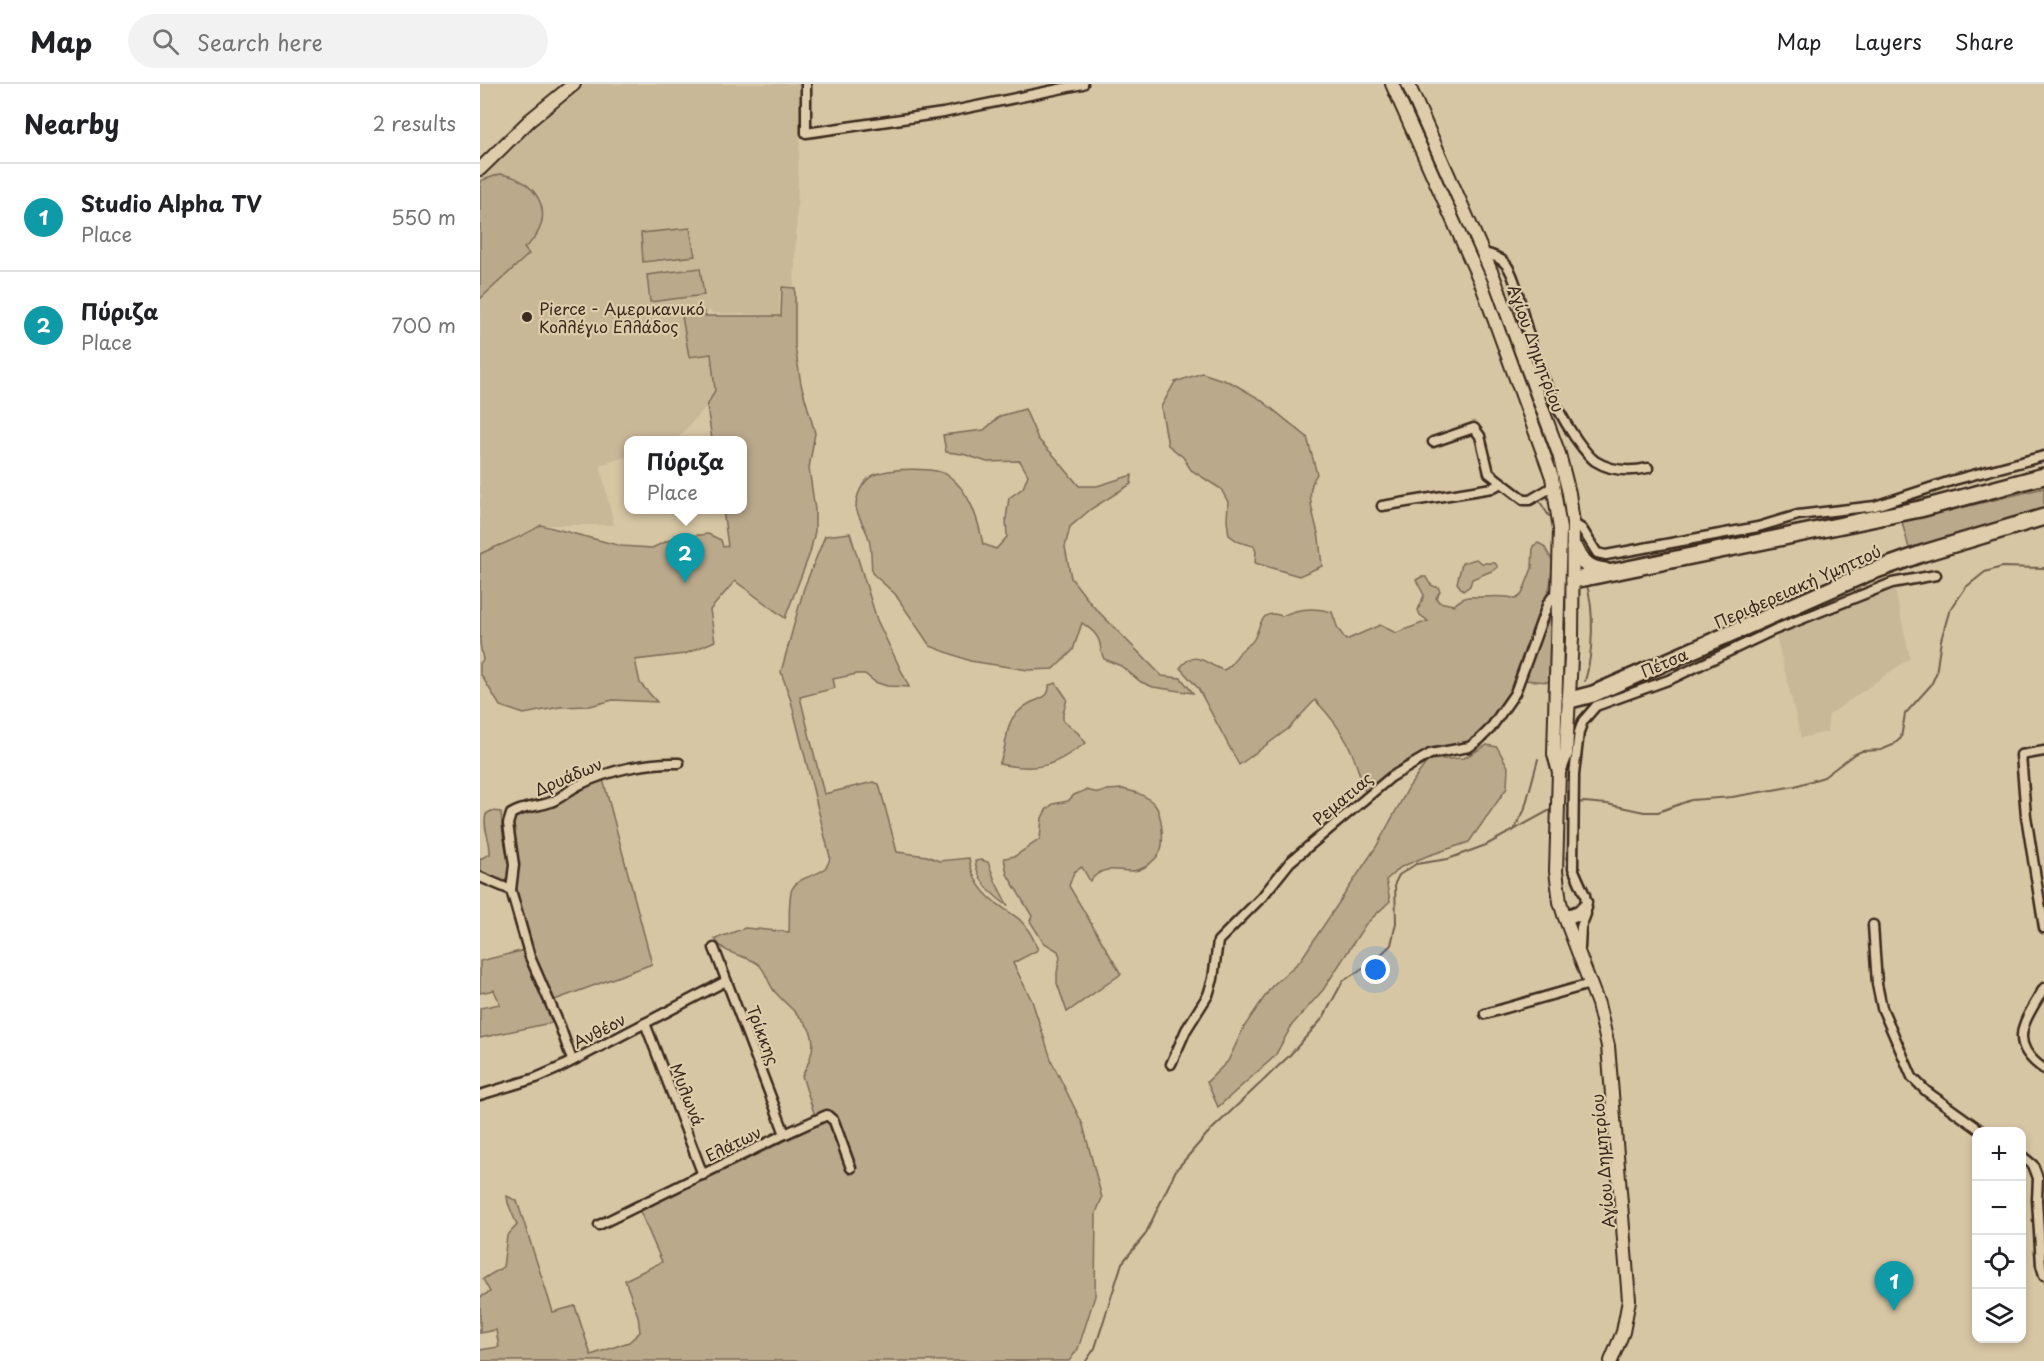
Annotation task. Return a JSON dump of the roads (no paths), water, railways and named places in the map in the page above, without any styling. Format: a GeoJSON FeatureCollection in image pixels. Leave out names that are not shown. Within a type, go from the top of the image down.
{"type":"FeatureCollection","features":[{"type":"Feature","properties":{"kind":"highway","name":"Περιφερειακή Υμηττού"},"geometry":{"type":"LineString","coordinates":[[1574,580],[1920,509],[2044,476]]}},
{"type":"Feature","properties":{"kind":"highway","name":"Περιφερειακή Υμηττού"},"geometry":{"type":"LineString","coordinates":[[1562,699],[1586,697],[1868,573],[1924,553],[2044,517]]}},
{"type":"Feature","properties":{"kind":"highway"},"geometry":{"type":"LineString","coordinates":[[1574,548],[1581,560],[1590,568],[1608,572]]}},
{"type":"Feature","properties":{"kind":"street"},"geometry":{"type":"LineString","coordinates":[[480,169],[530,120],[574,84]]}},
{"type":"Feature","properties":{"kind":"street"},"geometry":{"type":"LineString","coordinates":[[806,84],[806,133],[943,114],[1083,84]]}},
{"type":"Feature","properties":{"kind":"street","name":"Αγίου Δημητρίου"},"geometry":{"type":"LineString","coordinates":[[1392,84],[1476,272],[1547,459],[1554,486],[1560,529],[1558,589]]}},
{"type":"Feature","properties":{"kind":"street","name":"Αγίου Δημητρίου"},"geometry":{"type":"LineString","coordinates":[[1408,84],[1483,253],[1559,454],[1569,493],[1573,523],[1574,580],[1572,638],[1562,699]]}},
{"type":"Feature","properties":{"kind":"street"},"geometry":{"type":"LineString","coordinates":[[1483,253],[1497,257],[1510,270],[1531,343],[1547,388],[1581,446],[1589,456],[1604,465],[1624,470],[1648,468]]}},
{"type":"Feature","properties":{"kind":"street"},"geometry":{"type":"LineString","coordinates":[[1433,442],[1470,428],[1476,429],[1480,436],[1489,473],[1501,483],[1526,501],[1554,486]]}},
{"type":"Feature","properties":{"kind":"street"},"geometry":{"type":"LineString","coordinates":[[1573,523],[1582,529],[1597,553],[1606,555],[1758,527],[1798,515],[1875,506],[1954,480],[2044,456]]}},
{"type":"Feature","properties":{"kind":"street"},"geometry":{"type":"LineString","coordinates":[[1382,506],[1492,488],[1501,483]]}},
{"type":"Feature","properties":{"kind":"street","name":"Πέτσα"},"geometry":{"type":"LineString","coordinates":[[1587,905],[1576,879],[1572,858],[1574,775],[1579,732],[1583,721],[1596,706],[1671,679],[1774,630],[1892,583],[1936,575]]}},
{"type":"Feature","properties":{"kind":"street"},"geometry":{"type":"LineString","coordinates":[[1574,580],[1558,589],[1566,754],[1559,772],[1557,886],[1564,915],[1580,960]]}},
{"type":"Feature","properties":{"kind":"street","name":"Ρεματιας"},"geometry":{"type":"LineString","coordinates":[[1171,1064],[1178,1046],[1210,987],[1218,941],[1262,897],[1290,862],[1391,777],[1430,754],[1469,747],[1490,729],[1515,693],[1548,603],[1558,589]]}},
{"type":"Feature","properties":{"kind":"street"},"geometry":{"type":"LineString","coordinates":[[2044,751],[2021,755],[2026,816],[2044,928]]}},
{"type":"Feature","properties":{"kind":"street","name":"Δρυάδων"},"geometry":{"type":"LineString","coordinates":[[511,890],[514,866],[507,824],[511,814],[523,808],[549,803],[582,784],[604,776],[649,765],[679,763]]}},
{"type":"Feature","properties":{"kind":"street"},"geometry":{"type":"LineString","coordinates":[[480,877],[511,890],[530,957],[572,1060]]}},
{"type":"Feature","properties":{"kind":"street"},"geometry":{"type":"LineString","coordinates":[[1564,915],[1587,905]]}},
{"type":"Feature","properties":{"kind":"street"},"geometry":{"type":"LineString","coordinates":[[1580,960],[1580,936],[1587,905]]}},
{"type":"Feature","properties":{"kind":"street"},"geometry":{"type":"LineString","coordinates":[[1873,925],[1877,984],[1882,1008],[1912,1077],[1926,1091],[1977,1127]]}},
{"type":"Feature","properties":{"kind":"street","name":"Τρίκκης"},"geometry":{"type":"LineString","coordinates":[[714,948],[785,1134]]}},
{"type":"Feature","properties":{"kind":"street","name":"Αγίου Δημητρίου"},"geometry":{"type":"LineString","coordinates":[[1580,960],[1601,1014],[1608,1046],[1628,1284],[1627,1316],[1611,1361]]}},
{"type":"Feature","properties":{"kind":"street","name":"Ανθέον"},"geometry":{"type":"LineString","coordinates":[[480,1095],[536,1078],[559,1068],[726,981]]}},
{"type":"Feature","properties":{"kind":"street"},"geometry":{"type":"LineString","coordinates":[[1485,1014],[1590,984]]}},
{"type":"Feature","properties":{"kind":"street"},"geometry":{"type":"LineString","coordinates":[[2044,988],[2028,1014],[2022,1031],[2024,1051],[2032,1061],[2044,1069]]}},
{"type":"Feature","properties":{"kind":"street","name":"Μυλωνά"},"geometry":{"type":"LineString","coordinates":[[645,1023],[703,1174]]}},
{"type":"Feature","properties":{"kind":"street","name":"Ελάτων"},"geometry":{"type":"LineString","coordinates":[[599,1225],[827,1115],[831,1117],[851,1168]]}},
{"type":"Feature","properties":{"kind":"street"},"geometry":{"type":"LineString","coordinates":[[2026,1159],[2040,1172],[2041,1265],[2044,1275]]}},
{"type":"Feature","properties":{"kind":"waterway"},"geometry":{"type":"LineString","coordinates":[[1540,502],[1549,516]]}},
{"type":"Feature","properties":{"kind":"waterway"},"geometry":{"type":"LineString","coordinates":[[1563,805],[1584,802],[1607,804],[1644,812],[1658,812],[1691,800],[1732,797],[1795,786],[1824,777],[1862,751],[1881,750],[1893,745],[1901,738],[1905,714],[1931,685],[1936,674],[1941,640],[1949,612],[1966,587],[1985,572],[2002,567],[2044,568]]}},
{"type":"Feature","properties":{"kind":"waterway"},"geometry":{"type":"LineString","coordinates":[[1585,681],[1592,632],[1591,605],[1586,582]]}},
{"type":"Feature","properties":{"kind":"waterway"},"geometry":{"type":"LineString","coordinates":[[1514,830],[1524,811],[1538,759]]}},
{"type":"Feature","properties":{"kind":"waterway"},"geometry":{"type":"LineString","coordinates":[[1086,1361],[1095,1348],[1122,1263],[1145,1235],[1176,1170],[1207,1134],[1289,1056],[1323,1018],[1343,981],[1375,960],[1391,945],[1396,923],[1395,883],[1399,875],[1416,864],[1448,859],[1486,845],[1552,809]]}},
{"type":"Feature","properties":{"kind":"place","name":"Pierce - Αμερικανικό Κολλέγιο Ελλάδος"},"geometry":{"type":"Point","coordinates":[527,317]}},
{"type":"Feature","properties":{"kind":"place","name":"Πύριζα"},"geometry":{"type":"Point","coordinates":[685,583]}},
{"type":"Feature","properties":{"kind":"place","name":"Studio Alpha TV"},"geometry":{"type":"Point","coordinates":[1894,1311]}}]}
